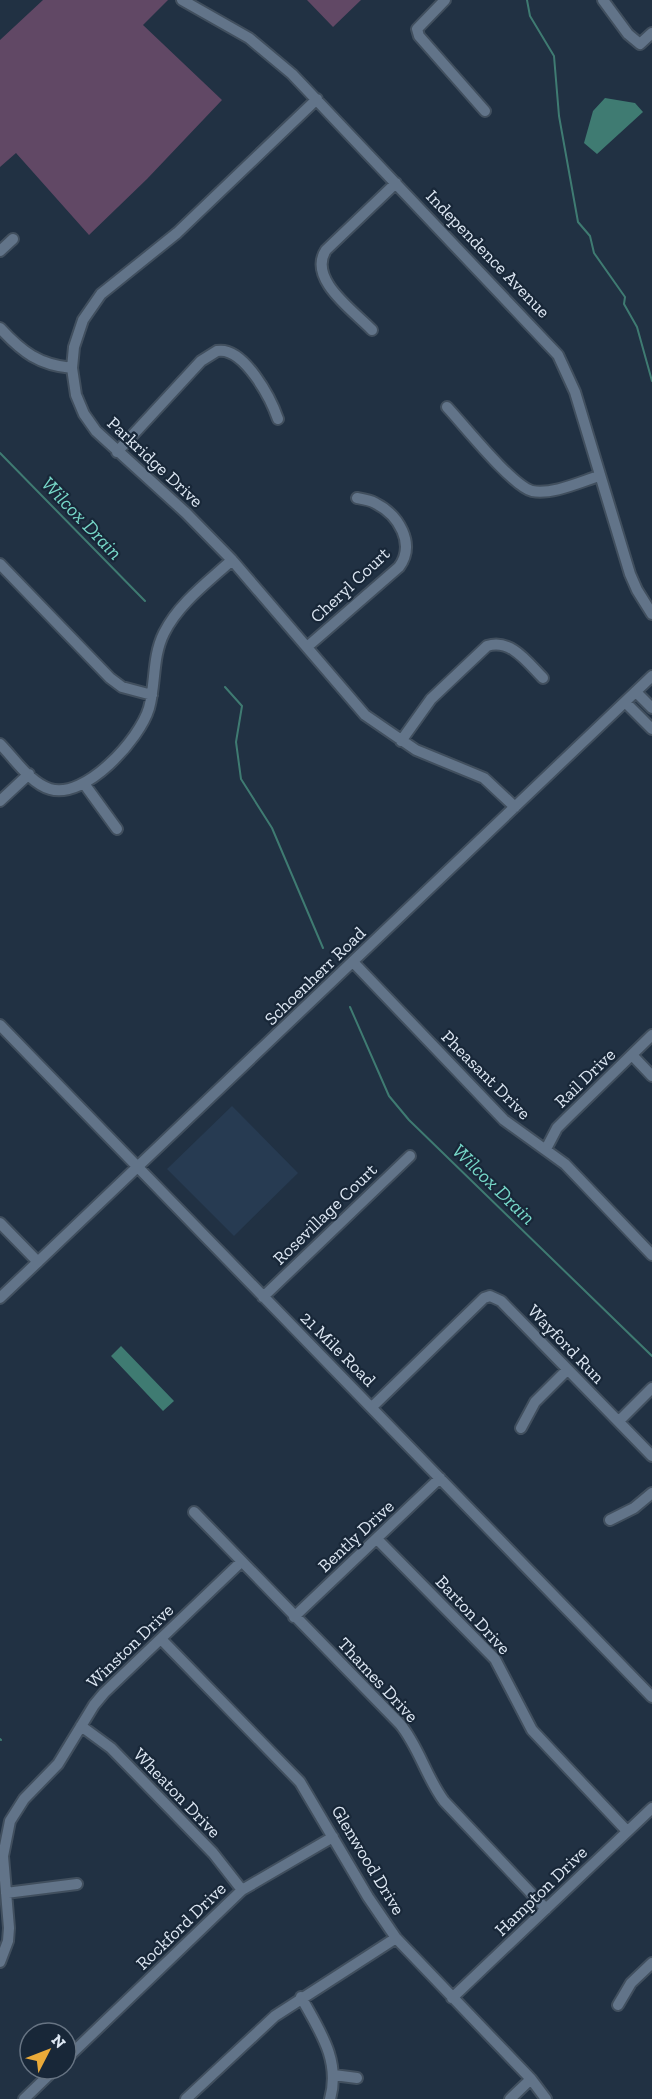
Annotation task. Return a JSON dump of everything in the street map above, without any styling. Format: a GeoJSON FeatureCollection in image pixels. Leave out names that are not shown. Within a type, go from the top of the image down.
{"type":"FeatureCollection","features":[{"type":"Feature","properties":{"kind":"street","name":"Independence Avenue"},"geometry":{"type":"LineString","coordinates":[[182,0],[249,38],[278,61],[317,99],[558,355],[575,392],[630,574],[636,590],[652,614]]}},
{"type":"Feature","properties":{"kind":"street"},"geometry":{"type":"LineString","coordinates":[[445,0],[417,28],[419,36],[485,111]]}},
{"type":"Feature","properties":{"kind":"street"},"geometry":{"type":"LineString","coordinates":[[603,0],[628,34],[640,44],[652,33]]}},
{"type":"Feature","properties":{"kind":"street","name":"Parkridge Drive"},"geometry":{"type":"LineString","coordinates":[[317,99],[177,233],[101,294],[78,333],[72,368],[76,395],[84,414],[96,431],[186,513],[232,560],[354,705],[379,727],[401,741],[479,775],[515,807]]}},
{"type":"Feature","properties":{"kind":"street"},"geometry":{"type":"LineString","coordinates":[[372,330],[331,288],[324,276],[321,260],[326,250],[396,183]]}},
{"type":"Feature","properties":{"kind":"street"},"geometry":{"type":"LineString","coordinates":[[0,251],[13,239]]}},
{"type":"Feature","properties":{"kind":"street"},"geometry":{"type":"LineString","coordinates":[[0,328],[28,356],[48,364],[72,368]]}},
{"type":"Feature","properties":{"kind":"street"},"geometry":{"type":"LineString","coordinates":[[117,452],[201,361],[217,351],[233,354],[261,383],[278,419]]}},
{"type":"Feature","properties":{"kind":"street"},"geometry":{"type":"LineString","coordinates":[[447,407],[511,476],[531,490],[547,490],[599,477]]}},
{"type":"Feature","properties":{"kind":"street","name":"Cheryl Court"},"geometry":{"type":"LineString","coordinates":[[307,647],[399,567],[405,556],[407,542],[395,522],[375,503],[357,498]]}},
{"type":"Feature","properties":{"kind":"street"},"geometry":{"type":"LineString","coordinates":[[0,744],[44,787],[58,791],[85,785],[136,735],[146,717],[152,695],[155,658],[167,626],[190,598],[232,560]]}},
{"type":"Feature","properties":{"kind":"street"},"geometry":{"type":"LineString","coordinates":[[0,564],[110,678],[122,687],[152,695]]}},
{"type":"Feature","properties":{"kind":"street"},"geometry":{"type":"LineString","coordinates":[[401,741],[431,699],[487,646],[498,644],[510,648],[543,678]]}},
{"type":"Feature","properties":{"kind":"street","name":"Schoenherr Road"},"geometry":{"type":"LineString","coordinates":[[0,1298],[652,676]]}},
{"type":"Feature","properties":{"kind":"street"},"geometry":{"type":"LineString","coordinates":[[636,692],[652,708]]}},
{"type":"Feature","properties":{"kind":"street"},"geometry":{"type":"LineString","coordinates":[[625,702],[652,729]]}},
{"type":"Feature","properties":{"kind":"street"},"geometry":{"type":"LineString","coordinates":[[0,801],[29,774]]}},
{"type":"Feature","properties":{"kind":"street"},"geometry":{"type":"LineString","coordinates":[[85,785],[117,829]]}},
{"type":"Feature","properties":{"kind":"street","name":"Pheasant Drive"},"geometry":{"type":"LineString","coordinates":[[353,962],[504,1120],[574,1172],[652,1255]]}},
{"type":"Feature","properties":{"kind":"street","name":"21 Mile Road"},"geometry":{"type":"LineString","coordinates":[[0,1025],[652,1698]]}},
{"type":"Feature","properties":{"kind":"street","name":"Rail Drive"},"geometry":{"type":"LineString","coordinates":[[546,1149],[557,1128],[652,1035]]}},
{"type":"Feature","properties":{"kind":"street"},"geometry":{"type":"LineString","coordinates":[[632,1055],[652,1076]]}},
{"type":"Feature","properties":{"kind":"street","name":"Rosevillage Court"},"geometry":{"type":"LineString","coordinates":[[263,1297],[410,1156]]}},
{"type":"Feature","properties":{"kind":"street"},"geometry":{"type":"LineString","coordinates":[[0,1223],[38,1262]]}},
{"type":"Feature","properties":{"kind":"street","name":"Wayford Run"},"geometry":{"type":"LineString","coordinates":[[372,1407],[484,1298],[497,1298],[652,1456]]}},
{"type":"Feature","properties":{"kind":"street"},"geometry":{"type":"LineString","coordinates":[[521,1428],[535,1402],[567,1370]]}},
{"type":"Feature","properties":{"kind":"street"},"geometry":{"type":"LineString","coordinates":[[619,1420],[652,1388]]}},
{"type":"Feature","properties":{"kind":"street","name":"Bently Drive"},"geometry":{"type":"LineString","coordinates":[[294,1617],[440,1478]]}},
{"type":"Feature","properties":{"kind":"street"},"geometry":{"type":"LineString","coordinates":[[610,1520],[634,1508],[652,1493]]}},
{"type":"Feature","properties":{"kind":"street","name":"Thames Drive"},"geometry":{"type":"LineString","coordinates":[[195,1512],[294,1617],[400,1724],[411,1739],[431,1782],[444,1801],[546,1909]]}},
{"type":"Feature","properties":{"kind":"street","name":"Barton Drive"},"geometry":{"type":"LineString","coordinates":[[377,1539],[495,1659],[532,1730],[627,1831]]}},
{"type":"Feature","properties":{"kind":"street","name":"Winston Drive"},"geometry":{"type":"LineString","coordinates":[[0,1962],[9,1935],[3,1843],[10,1821],[24,1799],[58,1764],[104,1693],[241,1562]]}},
{"type":"Feature","properties":{"kind":"street","name":"Glenwood Drive"},"geometry":{"type":"LineString","coordinates":[[161,1639],[292,1773],[311,1798],[378,1913],[396,1938],[531,2079],[546,2099]]}},
{"type":"Feature","properties":{"kind":"street","name":"Wheaton Drive"},"geometry":{"type":"LineString","coordinates":[[81,1726],[99,1738],[127,1764],[213,1853],[242,1890]]}},
{"type":"Feature","properties":{"kind":"street","name":"Hampton Drive"},"geometry":{"type":"LineString","coordinates":[[452,1998],[652,1808]]}},
{"type":"Feature","properties":{"kind":"street","name":"Rockford Drive"},"geometry":{"type":"LineString","coordinates":[[78,2047],[242,1890],[333,1837]]}},
{"type":"Feature","properties":{"kind":"street"},"geometry":{"type":"LineString","coordinates":[[6,1893],[76,1884]]}},
{"type":"Feature","properties":{"kind":"street"},"geometry":{"type":"LineString","coordinates":[[186,2099],[254,2034],[301,1997],[396,1938]]}},
{"type":"Feature","properties":{"kind":"street"},"geometry":{"type":"LineString","coordinates":[[618,2005],[631,1983],[652,1963]]}},
{"type":"Feature","properties":{"kind":"street"},"geometry":{"type":"LineString","coordinates":[[301,1997],[327,2045],[334,2075],[330,2099]]}},
{"type":"Feature","properties":{"kind":"street"},"geometry":{"type":"LineString","coordinates":[[334,2075],[357,2078]]}},
{"type":"Feature","properties":{"kind":"street"},"geometry":{"type":"LineString","coordinates":[[510,2099],[531,2079]]}},
{"type":"Feature","properties":{"kind":"street"},"geometry":{"type":"LineString","coordinates":[[24,2099],[43,2081]]}},
{"type":"Feature","properties":{"kind":"shaded area"},"geometry":{"type":"Polygon","coordinates":[[[43,0],[168,0],[143,25],[222,100],[147,179],[89,235],[16,153],[0,167],[0,40],[43,0]]]}},
{"type":"Feature","properties":{"kind":"shaded area"},"geometry":{"type":"Polygon","coordinates":[[[307,0],[361,0],[333,27],[307,0]]]}},
{"type":"Feature","properties":{"kind":"shaded area"},"geometry":{"type":"Polygon","coordinates":[[[605,98],[635,103],[643,112],[597,154],[584,143],[593,111],[605,98]]]}},
{"type":"Feature","properties":{"kind":"shaded area"},"geometry":{"type":"Polygon","coordinates":[[[232,1106],[298,1173],[234,1236],[167,1169],[232,1106]]]}},
{"type":"Feature","properties":{"kind":"shaded area"},"geometry":{"type":"Polygon","coordinates":[[[121,1346],[174,1401],[163,1411],[111,1356],[121,1346]]]}},
{"type":"Feature","properties":{"kind":"waterway"},"geometry":{"type":"LineString","coordinates":[[527,0],[530,16],[554,56],[559,116],[578,222],[590,236],[594,253],[625,297],[624,304],[637,327],[652,381]]}},
{"type":"Feature","properties":{"kind":"waterway","name":"Wilcox Drain"},"geometry":{"type":"LineString","coordinates":[[0,453],[145,601]]}},
{"type":"Feature","properties":{"kind":"waterway","name":"Wilcox Drain"},"geometry":{"type":"LineString","coordinates":[[225,687],[242,706],[236,742],[241,779],[272,828],[323,948]]}},
{"type":"Feature","properties":{"kind":"waterway","name":"Wilcox Drain"},"geometry":{"type":"LineString","coordinates":[[350,1007],[389,1096],[409,1120],[652,1356]]}}]}
